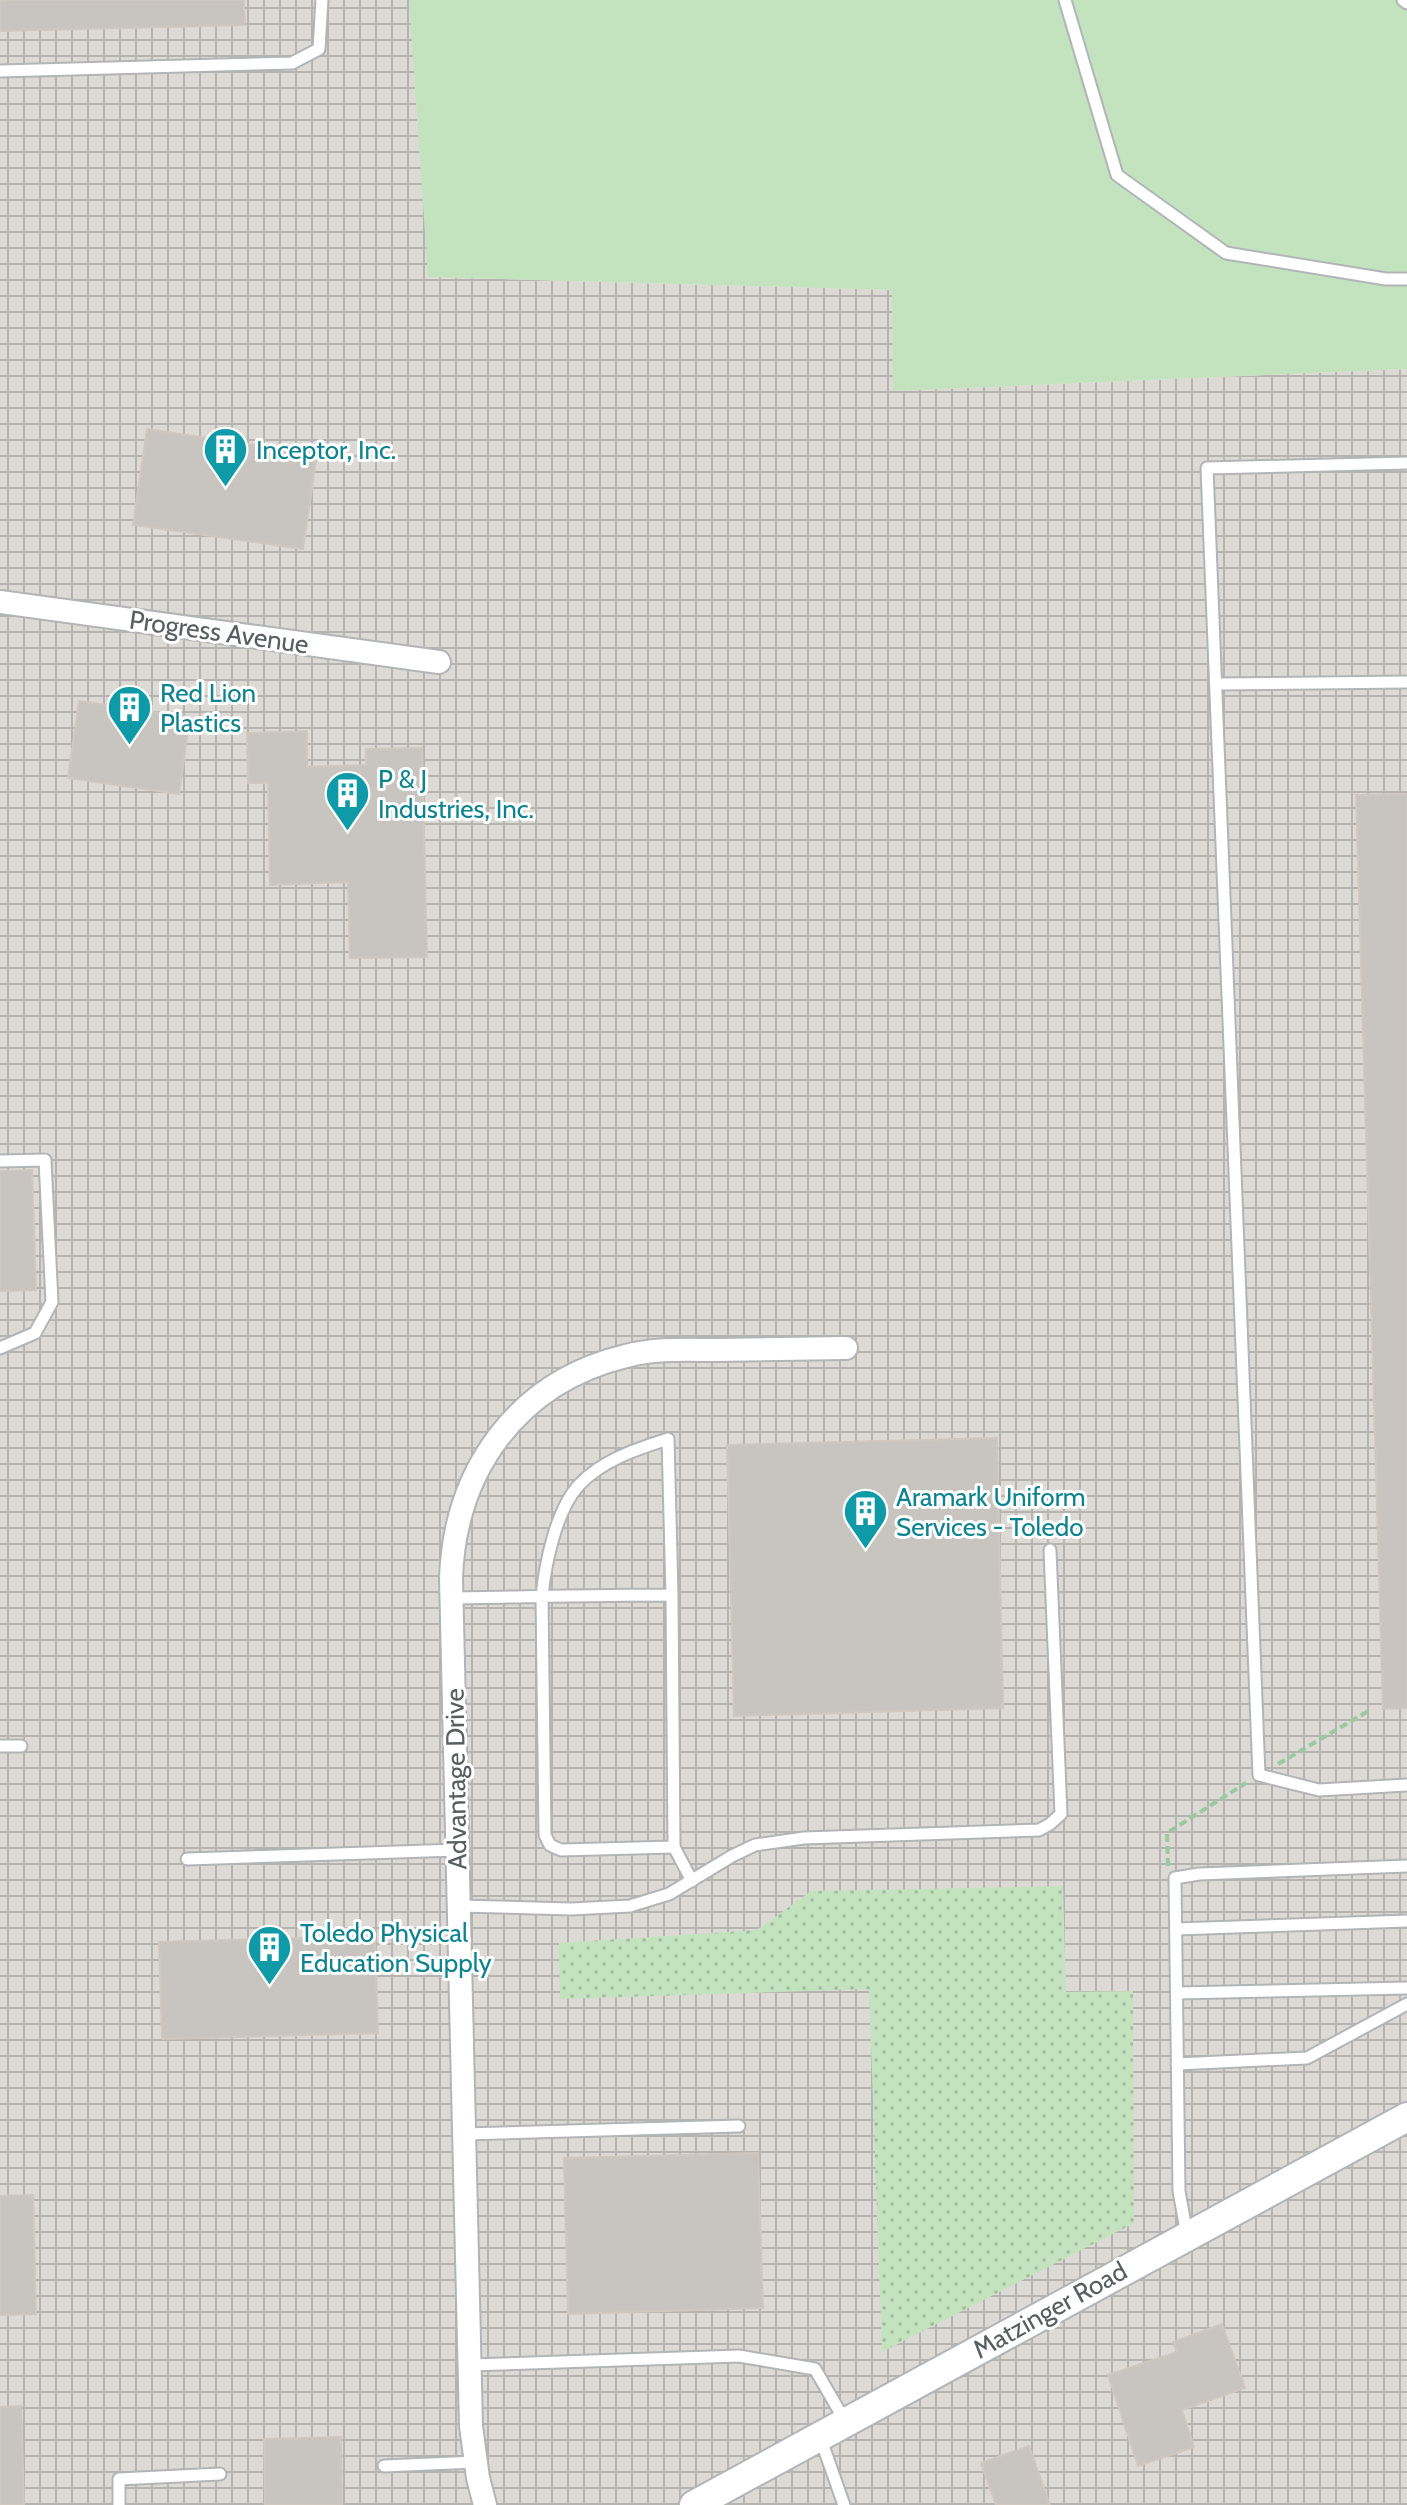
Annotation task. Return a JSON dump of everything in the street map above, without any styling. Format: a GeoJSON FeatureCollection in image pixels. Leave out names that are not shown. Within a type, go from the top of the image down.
{"type":"FeatureCollection","features":[{"type":"Feature","properties":{"kind":"street","name":"Progress Avenue"},"geometry":{"type":"LineString","coordinates":[[0,602],[439,662]]}},
{"type":"Feature","properties":{"kind":"street","name":"Advantage Drive"},"geometry":{"type":"LineString","coordinates":[[485,2505],[471,2426],[451,1598],[458,1519],[469,1486],[486,1452],[533,1398],[594,1366],[660,1350],[846,1348]]}},
{"type":"Feature","properties":{"kind":"street","name":"Matzinger Road"},"geometry":{"type":"LineString","coordinates":[[694,2505],[1407,2117]]}},
{"type":"Feature","properties":{"kind":"lane"},"geometry":{"type":"LineString","coordinates":[[0,71],[292,63],[319,49],[322,0]]}},
{"type":"Feature","properties":{"kind":"lane"},"geometry":{"type":"LineString","coordinates":[[1065,0],[1117,175],[1226,253],[1386,279],[1407,279]]}},
{"type":"Feature","properties":{"kind":"lane"},"geometry":{"type":"LineString","coordinates":[[1407,463],[1207,468],[1259,1775],[1319,1790],[1407,1785]]}},
{"type":"Feature","properties":{"kind":"lane"},"geometry":{"type":"LineString","coordinates":[[1216,684],[1407,682]]}},
{"type":"Feature","properties":{"kind":"lane"},"geometry":{"type":"LineString","coordinates":[[0,1161],[45,1160],[52,1302],[35,1333],[0,1348]]}},
{"type":"Feature","properties":{"kind":"lane"},"geometry":{"type":"LineString","coordinates":[[674,1847],[561,1850],[550,1845],[545,1835],[542,1597],[544,1571],[558,1523],[579,1485],[610,1461],[668,1439],[674,1847],[692,1881]]}},
{"type":"Feature","properties":{"kind":"lane"},"geometry":{"type":"LineString","coordinates":[[459,1906],[571,1909],[630,1906],[669,1894],[732,1856],[760,1844],[804,1838],[1039,1830],[1050,1824],[1061,1814],[1050,1550]]}},
{"type":"Feature","properties":{"kind":"lane"},"geometry":{"type":"LineString","coordinates":[[451,1598],[672,1595]]}},
{"type":"Feature","properties":{"kind":"lane"},"geometry":{"type":"LineString","coordinates":[[0,1746],[21,1746]]}},
{"type":"Feature","properties":{"kind":"lane"},"geometry":{"type":"LineString","coordinates":[[187,1859],[457,1850]]}},
{"type":"Feature","properties":{"kind":"lane"},"geometry":{"type":"LineString","coordinates":[[1187,2236],[1179,2191],[1175,1878],[1199,1874],[1407,1866]]}},
{"type":"Feature","properties":{"kind":"lane"},"geometry":{"type":"LineString","coordinates":[[1176,1929],[1407,1921]]}},
{"type":"Feature","properties":{"kind":"lane"},"geometry":{"type":"LineString","coordinates":[[1177,1993],[1407,1988]]}},
{"type":"Feature","properties":{"kind":"lane"},"geometry":{"type":"LineString","coordinates":[[1177,2064],[1307,2058],[1407,2004]]}},
{"type":"Feature","properties":{"kind":"lane"},"geometry":{"type":"LineString","coordinates":[[464,2134],[739,2126]]}},
{"type":"Feature","properties":{"kind":"lane"},"geometry":{"type":"LineString","coordinates":[[470,2365],[739,2356],[815,2369],[846,2422]]}},
{"type":"Feature","properties":{"kind":"lane"},"geometry":{"type":"LineString","coordinates":[[820,2436],[844,2505]]}},
{"type":"Feature","properties":{"kind":"lane"},"geometry":{"type":"LineString","coordinates":[[384,2466],[476,2462]]}},
{"type":"Feature","properties":{"kind":"lane"},"geometry":{"type":"LineString","coordinates":[[119,2505],[119,2479],[220,2474]]}},
{"type":"Feature","properties":{"kind":"shaded area"},"geometry":{"type":"Polygon","coordinates":[[[0,0],[409,0],[429,277],[893,290],[893,391],[1407,369],[1407,2505],[0,2505],[0,0]]]}},
{"type":"Feature","properties":{"kind":"green space"},"geometry":{"type":"Polygon","coordinates":[[[409,0],[1407,0],[1407,369],[893,391],[892,290],[428,277],[409,0]]]}},
{"type":"Feature","properties":{"kind":"green space"},"geometry":{"type":"Polygon","coordinates":[[[1063,1886],[1066,1992],[1133,1991],[1134,2223],[882,2352],[869,1989],[560,1999],[559,1943],[757,1930],[811,1891],[1063,1886]]]}},
{"type":"Feature","properties":{"kind":"building"},"geometry":{"type":"Polygon","coordinates":[[[0,0],[244,0],[245,25],[0,31],[0,0]]]}},
{"type":"Feature","properties":{"kind":"building","name":"Inceptor, Inc."},"geometry":{"type":"Polygon","coordinates":[[[147,429],[317,454],[303,549],[133,525],[147,429]]]}},
{"type":"Feature","properties":{"kind":"building","name":"Red Lion Plastics"},"geometry":{"type":"Polygon","coordinates":[[[79,701],[190,717],[179,794],[68,778],[79,701]]]}},
{"type":"Feature","properties":{"kind":"building","name":"P & J Industries, Inc."},"geometry":{"type":"Polygon","coordinates":[[[307,731],[307,767],[366,765],[366,749],[422,748],[427,957],[350,958],[348,882],[270,885],[268,783],[248,783],[247,733],[307,731]]]}},
{"type":"Feature","properties":{"kind":"building"},"geometry":{"type":"Polygon","coordinates":[[[1407,794],[1407,1708],[1383,1709],[1356,795],[1407,794]]]}},
{"type":"Feature","properties":{"kind":"building"},"geometry":{"type":"Polygon","coordinates":[[[32,1170],[36,1290],[0,1291],[0,1171],[32,1170]]]}},
{"type":"Feature","properties":{"kind":"building","name":"Aramark Uniform Services - Toledo"},"geometry":{"type":"Polygon","coordinates":[[[997,1438],[1003,1708],[734,1716],[727,1445],[997,1438]]]}},
{"type":"Feature","properties":{"kind":"building","name":"Toledo Physical Education Supply"},"geometry":{"type":"Polygon","coordinates":[[[375,1936],[378,2033],[162,2039],[159,1942],[375,1936]]]}},
{"type":"Feature","properties":{"kind":"building"},"geometry":{"type":"Polygon","coordinates":[[[758,2153],[763,2308],[568,2314],[564,2158],[758,2153]]]}},
{"type":"Feature","properties":{"kind":"building"},"geometry":{"type":"Polygon","coordinates":[[[33,2195],[36,2314],[0,2315],[0,2196],[33,2195]]]}},
{"type":"Feature","properties":{"kind":"building"},"geometry":{"type":"Polygon","coordinates":[[[1222,2324],[1245,2388],[1182,2410],[1194,2447],[1138,2466],[1108,2375],[1177,2352],[1173,2342],[1222,2324]]]}},
{"type":"Feature","properties":{"kind":"building"},"geometry":{"type":"Polygon","coordinates":[[[21,2406],[24,2505],[0,2505],[0,2407],[21,2406]]]}},
{"type":"Feature","properties":{"kind":"building"},"geometry":{"type":"Polygon","coordinates":[[[341,2437],[342,2505],[265,2505],[264,2439],[341,2437]]]}},
{"type":"Feature","properties":{"kind":"building"},"geometry":{"type":"Polygon","coordinates":[[[1029,2446],[1050,2505],[996,2505],[981,2463],[1029,2446]]]}},
{"type":"Feature","properties":{"kind":"place","name":"Inceptor, Inc."},"geometry":{"type":"Point","coordinates":[225,489]}},
{"type":"Feature","properties":{"kind":"place","name":"Red Lion Plastics"},"geometry":{"type":"Point","coordinates":[129,747]}},
{"type":"Feature","properties":{"kind":"place","name":"P & J Industries, Inc."},"geometry":{"type":"Point","coordinates":[347,833]}},
{"type":"Feature","properties":{"kind":"place","name":"Aramark Uniform Services - Toledo"},"geometry":{"type":"Point","coordinates":[865,1551]}},
{"type":"Feature","properties":{"kind":"place","name":"Toledo Physical Education Supply"},"geometry":{"type":"Point","coordinates":[269,1987]}}]}
